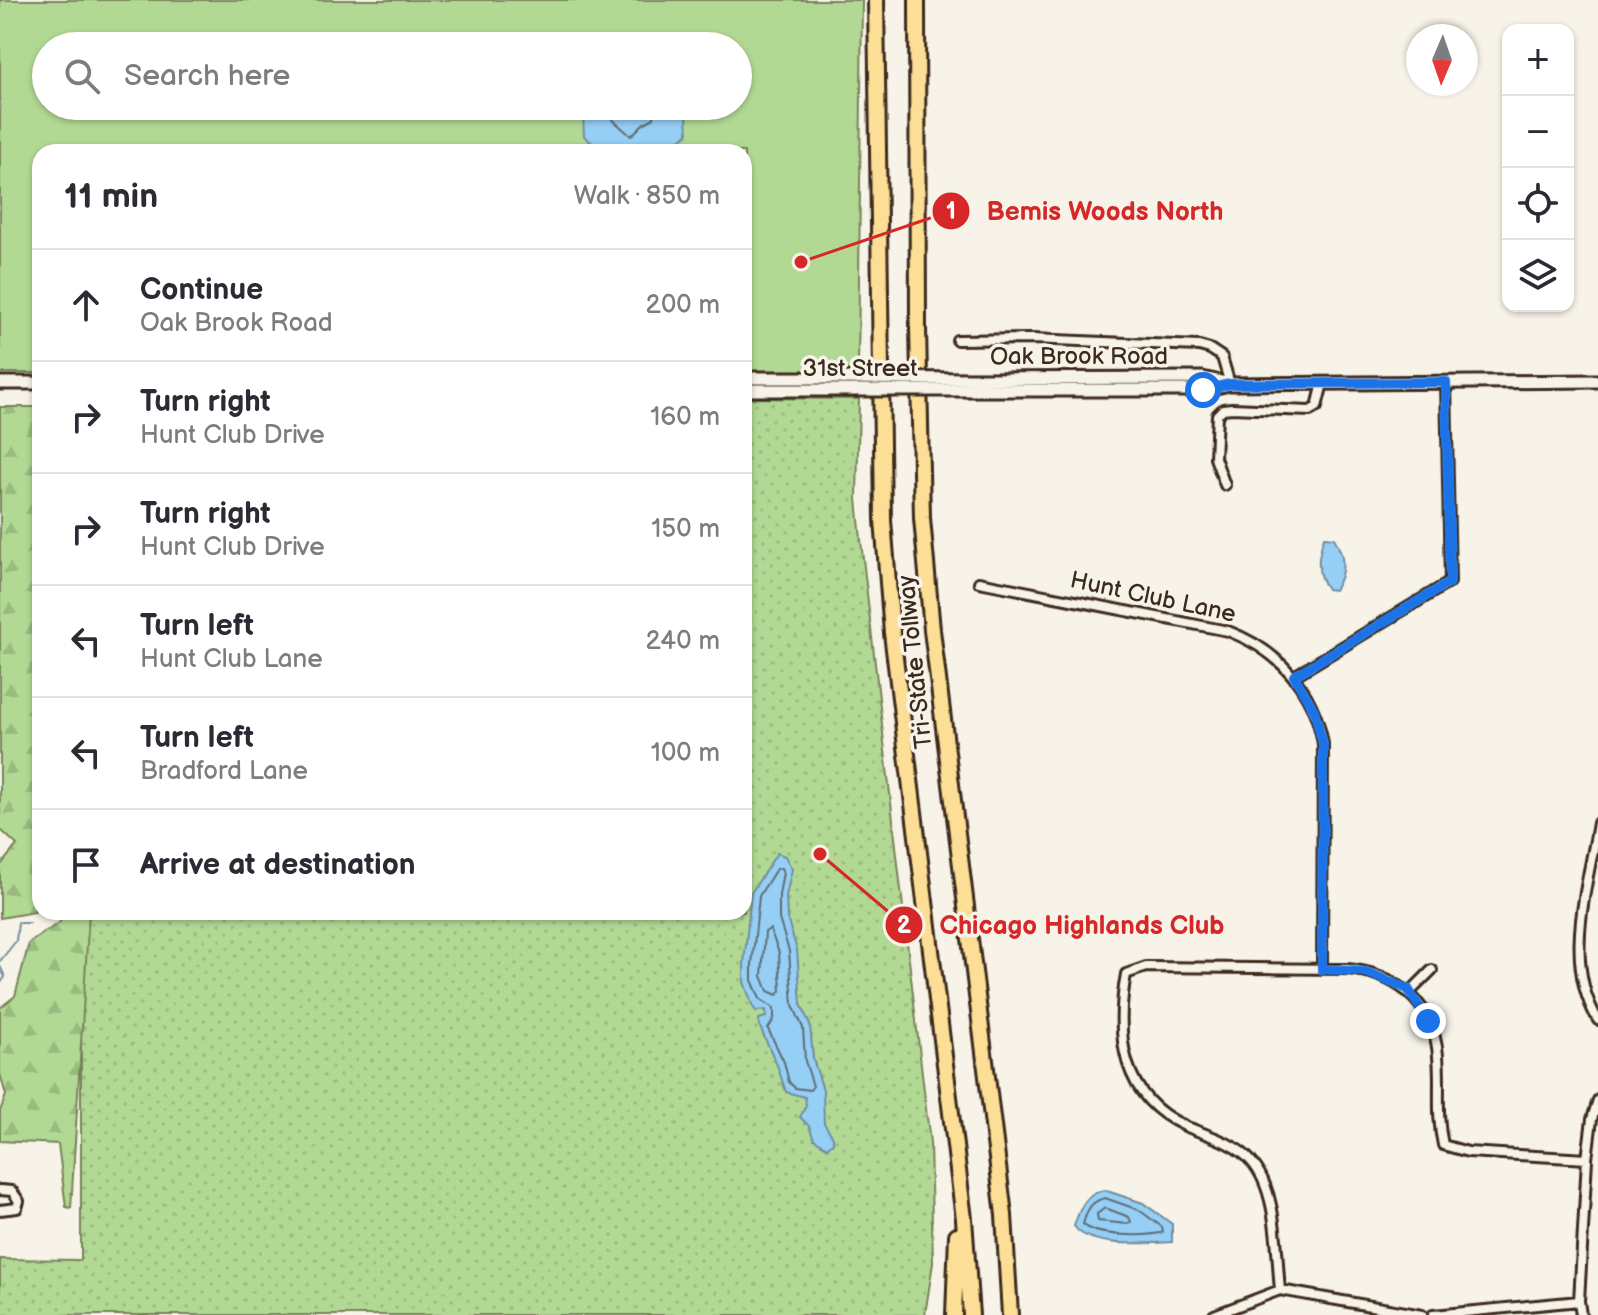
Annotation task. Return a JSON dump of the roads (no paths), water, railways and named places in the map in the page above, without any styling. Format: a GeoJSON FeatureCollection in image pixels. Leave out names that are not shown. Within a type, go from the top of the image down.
{"type":"FeatureCollection","features":[{"type":"Feature","properties":{"kind":"highway","name":"Tri-State Tollway"},"geometry":{"type":"LineString","coordinates":[[876,0],[883,520],[892,633],[964,1219],[971,1315]]}},
{"type":"Feature","properties":{"kind":"highway","name":"Tri-State Tollway"},"geometry":{"type":"LineString","coordinates":[[917,0],[919,423],[925,561],[1004,1215],[1010,1315]]}},
{"type":"Feature","properties":{"kind":"highway"},"geometry":{"type":"LineString","coordinates":[[954,1135],[957,1229],[954,1315]]}},
{"type":"Feature","properties":{"kind":"main road","name":"31st Street"},"geometry":{"type":"LineString","coordinates":[[752,379],[828,384],[976,384]]}},
{"type":"Feature","properties":{"kind":"main road","name":"Oak Brook Road"},"geometry":{"type":"LineString","coordinates":[[976,384],[1203,390],[1230,384],[1598,381]]}},
{"type":"Feature","properties":{"kind":"main road"},"geometry":{"type":"LineString","coordinates":[[0,383],[32,383]]}},
{"type":"Feature","properties":{"kind":"main road","name":"31st Street"},"geometry":{"type":"LineString","coordinates":[[752,389],[828,384]]}},
{"type":"Feature","properties":{"kind":"street"},"geometry":{"type":"LineString","coordinates":[[957,340],[1035,339],[1199,346],[1222,357],[1230,384]]}},
{"type":"Feature","properties":{"kind":"street"},"geometry":{"type":"LineString","coordinates":[[1294,676],[1450,582],[1446,382]]}},
{"type":"Feature","properties":{"kind":"street"},"geometry":{"type":"LineString","coordinates":[[1225,485],[1215,458],[1217,415],[1223,409],[1232,408],[1310,411],[1317,407],[1323,383]]}},
{"type":"Feature","properties":{"kind":"street","name":"Hunt Club Lane"},"geometry":{"type":"LineString","coordinates":[[979,582],[1228,631],[1263,648],[1294,676],[1314,710],[1323,744],[1322,969]]}},
{"type":"Feature","properties":{"kind":"street"},"geometry":{"type":"LineString","coordinates":[[1598,823],[1579,944],[1583,986],[1598,1020]]}},
{"type":"Feature","properties":{"kind":"street"},"geometry":{"type":"LineString","coordinates":[[1280,1290],[1271,1207],[1261,1175],[1250,1160],[1236,1149],[1176,1122],[1149,1102],[1134,1081],[1122,1045],[1122,992],[1126,974],[1146,967],[1366,972],[1408,989],[1428,1021],[1437,1047],[1437,1120],[1443,1145],[1468,1152],[1587,1159]]}},
{"type":"Feature","properties":{"kind":"street"},"geometry":{"type":"LineString","coordinates":[[1410,992],[1432,970]]}},
{"type":"Feature","properties":{"kind":"street"},"geometry":{"type":"LineString","coordinates":[[1581,1315],[1579,1301],[1587,1159],[1592,1119],[1598,1100]]}},
{"type":"Feature","properties":{"kind":"street"},"geometry":{"type":"LineString","coordinates":[[0,1190],[12,1191],[19,1201],[13,1210],[0,1210]]}},
{"type":"Feature","properties":{"kind":"street"},"geometry":{"type":"LineString","coordinates":[[1214,1315],[1280,1290],[1422,1315]]}},
{"type":"Feature","properties":{"kind":"street"},"geometry":{"type":"LineString","coordinates":[[1433,1315],[1579,1301]]}},
{"type":"Feature","properties":{"kind":"water"},"geometry":{"type":"Polygon","coordinates":[[[583,120],[687,120],[688,134],[671,144],[594,144],[584,136],[583,120]]]}},
{"type":"Feature","properties":{"kind":"water"},"geometry":{"type":"Polygon","coordinates":[[[1324,537],[1334,538],[1342,558],[1341,577],[1334,590],[1327,589],[1319,570],[1324,537]]]}},
{"type":"Feature","properties":{"kind":"water"},"geometry":{"type":"Polygon","coordinates":[[[777,853],[785,856],[792,869],[786,896],[787,918],[797,950],[801,1004],[810,1025],[813,1059],[823,1090],[824,1123],[833,1137],[833,1143],[827,1147],[814,1139],[809,1126],[800,1117],[806,1106],[805,1097],[786,1092],[759,1025],[759,1019],[766,1017],[766,1010],[756,1011],[744,982],[748,920],[752,920],[752,891],[777,853]]]}},
{"type":"Feature","properties":{"kind":"water"},"geometry":{"type":"Polygon","coordinates":[[[1104,1190],[1143,1203],[1172,1224],[1172,1242],[1119,1243],[1081,1233],[1074,1226],[1081,1208],[1092,1195],[1104,1190]]]}},
{"type":"Feature","properties":{"kind":"waterway"},"geometry":{"type":"LineString","coordinates":[[0,961],[16,941],[18,923],[30,923]]}},
{"type":"Feature","properties":{"kind":"waterway"},"geometry":{"type":"LineString","coordinates":[[0,966],[5,977],[0,984]]}},
{"type":"Feature","properties":{"kind":"place","name":"Bemis Woods North"},"geometry":{"type":"Point","coordinates":[801,262]}},
{"type":"Feature","properties":{"kind":"place","name":"Chicago Highlands Club"},"geometry":{"type":"Point","coordinates":[820,854]}}]}
